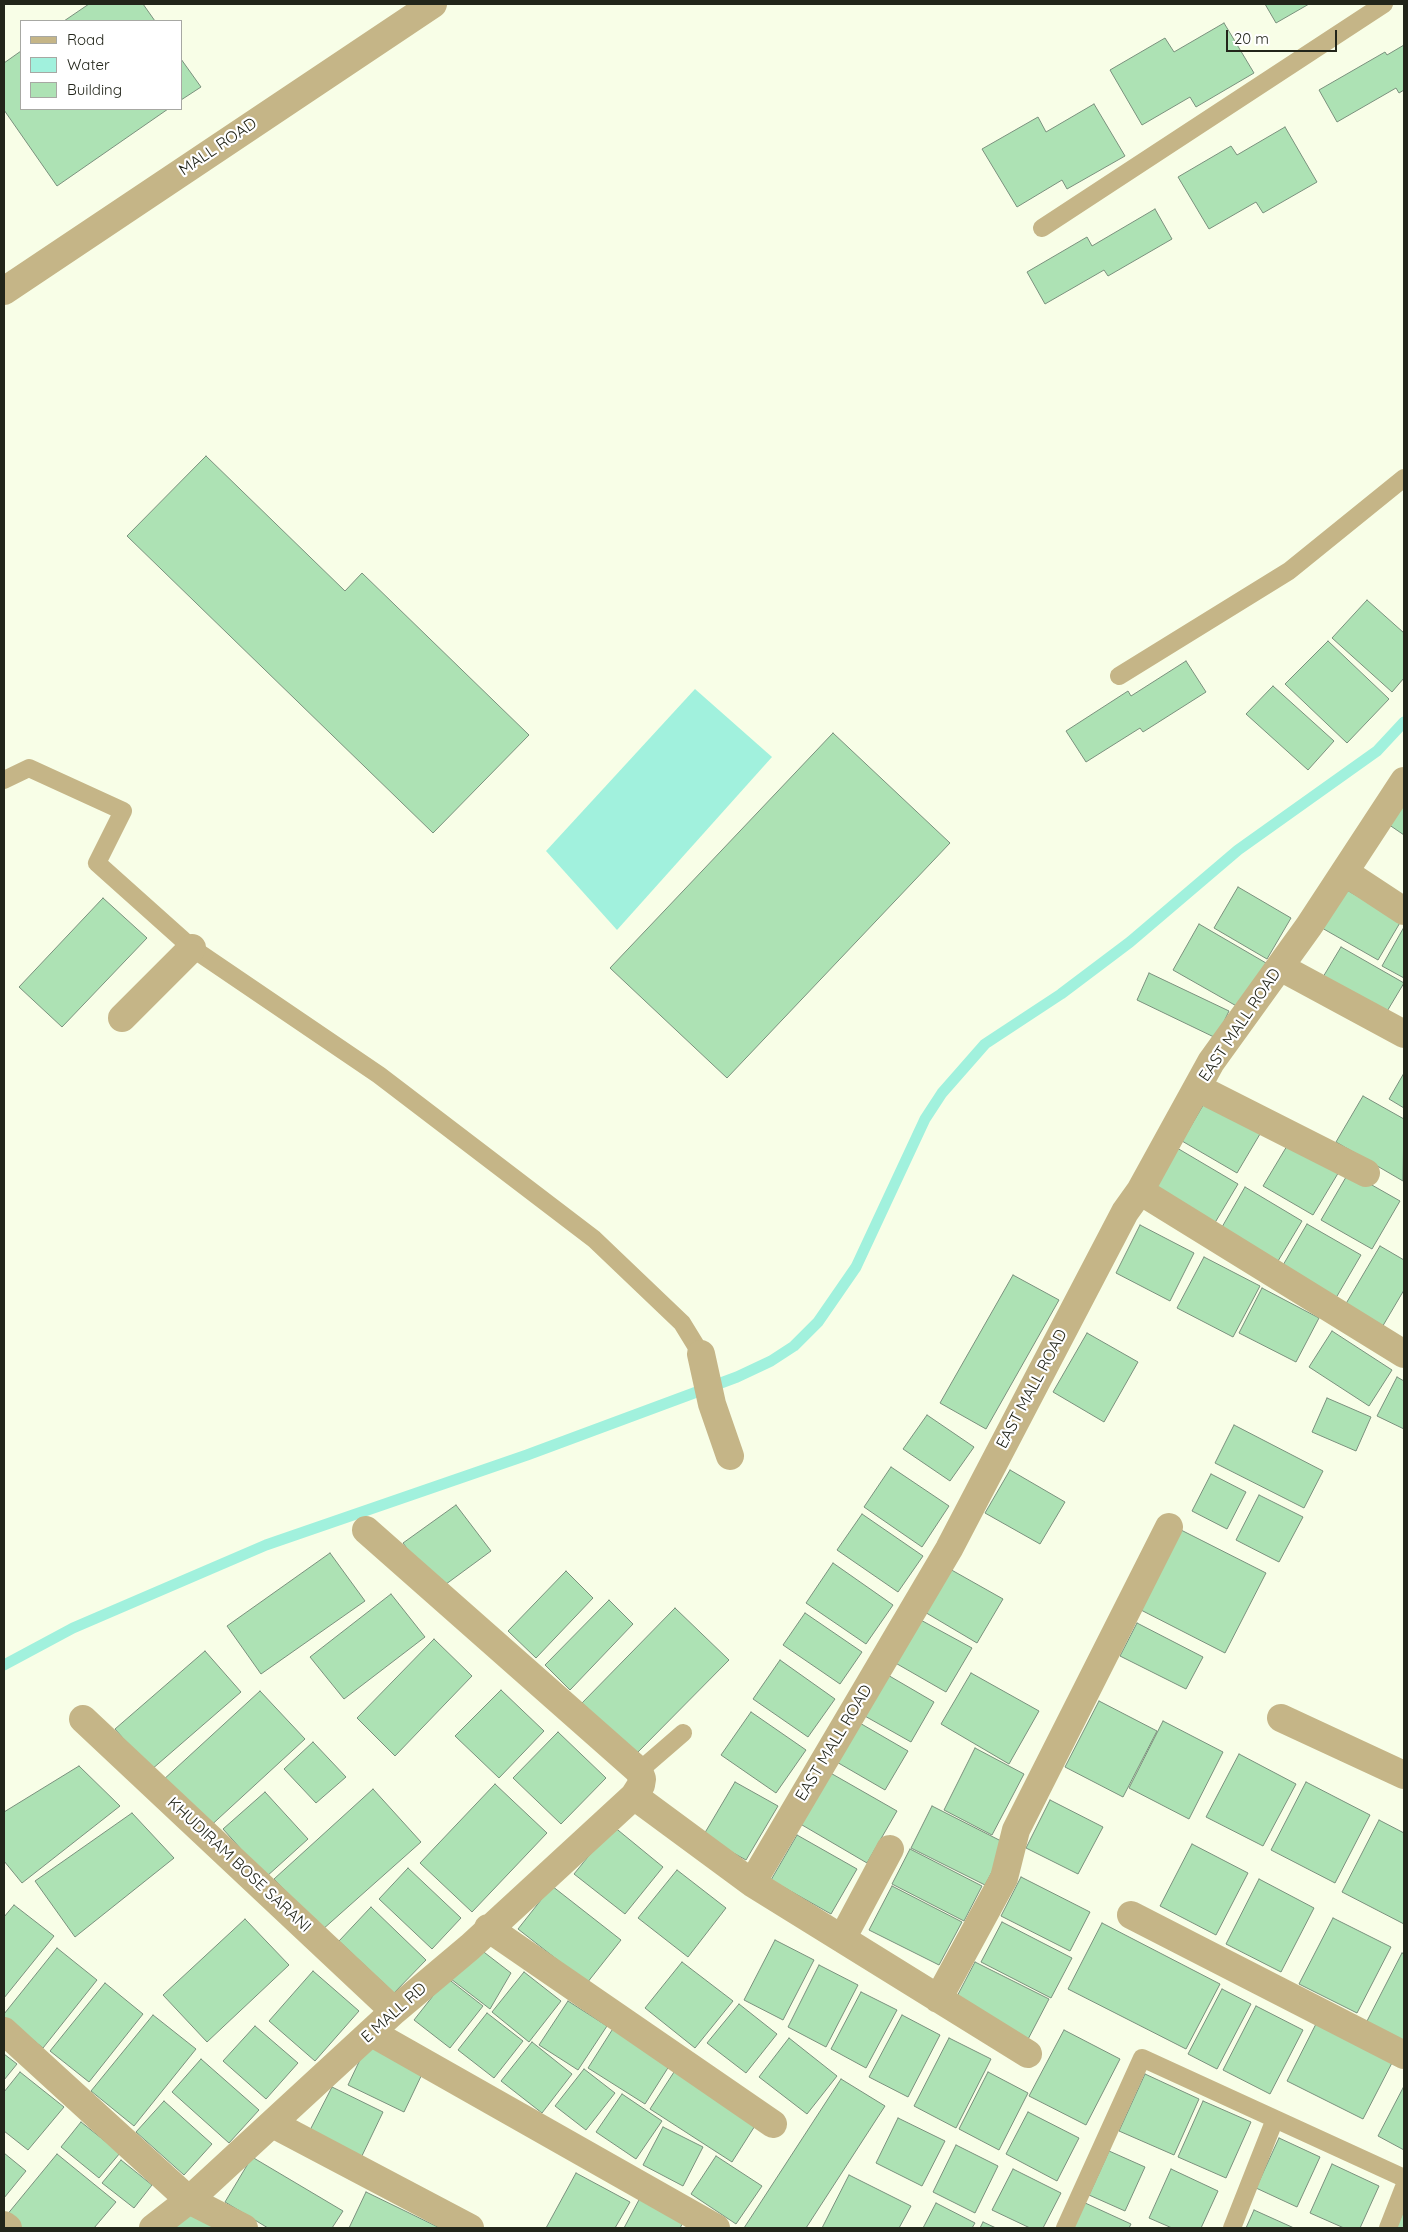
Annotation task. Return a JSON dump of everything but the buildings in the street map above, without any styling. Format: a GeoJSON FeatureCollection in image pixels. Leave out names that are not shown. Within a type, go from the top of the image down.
{"type":"FeatureCollection","features":[{"type":"Feature","properties":{"kind":"street","name":"MALL ROAD"},"geometry":{"type":"LineString","coordinates":[[4,291],[433,4]]}},
{"type":"Feature","properties":{"kind":"street","name":"EAST MALL ROAD"},"geometry":{"type":"LineString","coordinates":[[752,1883],[949,1549],[1125,1212],[1140,1191],[1211,1062],[1346,872],[1404,782]]}},
{"type":"Feature","properties":{"kind":"street"},"geometry":{"type":"LineString","coordinates":[[1346,872],[1404,911]]}},
{"type":"Feature","properties":{"kind":"street"},"geometry":{"type":"LineString","coordinates":[[122,1018],[192,948]]}},
{"type":"Feature","properties":{"kind":"street"},"geometry":{"type":"LineString","coordinates":[[1280,967],[1404,1034]]}},
{"type":"Feature","properties":{"kind":"street"},"geometry":{"type":"LineString","coordinates":[[1198,1088],[1366,1173]]}},
{"type":"Feature","properties":{"kind":"street"},"geometry":{"type":"LineString","coordinates":[[1140,1191],[1404,1354]]}},
{"type":"Feature","properties":{"kind":"street"},"geometry":{"type":"LineString","coordinates":[[701,1354],[712,1404],[730,1456]]}},
{"type":"Feature","properties":{"kind":"street"},"geometry":{"type":"LineString","coordinates":[[938,1999],[1004,1878],[1016,1830],[1169,1527]]}},
{"type":"Feature","properties":{"kind":"street"},"geometry":{"type":"LineString","coordinates":[[366,1530],[636,1784],[752,1883],[1028,2054]]}},
{"type":"Feature","properties":{"kind":"street"},"geometry":{"type":"LineString","coordinates":[[1281,1718],[1404,1776]]}},
{"type":"Feature","properties":{"kind":"street","name":"KHUDIRAM BOSE SARANI"},"geometry":{"type":"LineString","coordinates":[[83,1719],[394,2011]]}},
{"type":"Feature","properties":{"kind":"street","name":"E MALL RD"},"geometry":{"type":"LineString","coordinates":[[153,2228],[189,2200],[394,2011],[488,1928],[636,1784]]}},
{"type":"Feature","properties":{"kind":"street"},"geometry":{"type":"LineString","coordinates":[[842,1940],[890,1849]]}},
{"type":"Feature","properties":{"kind":"street"},"geometry":{"type":"LineString","coordinates":[[1131,1915],[1404,2055]]}},
{"type":"Feature","properties":{"kind":"street"},"geometry":{"type":"LineString","coordinates":[[488,1928],[773,2124]]}},
{"type":"Feature","properties":{"kind":"street"},"geometry":{"type":"LineString","coordinates":[[4,2031],[189,2200],[244,2228]]}},
{"type":"Feature","properties":{"kind":"street"},"geometry":{"type":"LineString","coordinates":[[372,2033],[716,2228]]}},
{"type":"Feature","properties":{"kind":"street"},"geometry":{"type":"LineString","coordinates":[[273,2124],[470,2228]]}},
{"type":"Feature","properties":{"kind":"street"},"geometry":{"type":"LineString","coordinates":[[4,2225],[8,2228]]}},
{"type":"Feature","properties":{"kind":"lane"},"geometry":{"type":"LineString","coordinates":[[1042,228],[1384,4]]}},
{"type":"Feature","properties":{"kind":"lane"},"geometry":{"type":"LineString","coordinates":[[1119,676],[1289,571],[1404,478]]}},
{"type":"Feature","properties":{"kind":"lane"},"geometry":{"type":"LineString","coordinates":[[4,780],[29,768],[124,811],[97,863],[192,948],[379,1075],[594,1239],[682,1323],[701,1354]]}},
{"type":"Feature","properties":{"kind":"lane"},"geometry":{"type":"LineString","coordinates":[[636,1784],[683,1733]]}},
{"type":"Feature","properties":{"kind":"lane"},"geometry":{"type":"LineString","coordinates":[[1065,2228],[1142,2058],[1404,2178]]}},
{"type":"Feature","properties":{"kind":"lane"},"geometry":{"type":"LineString","coordinates":[[1232,2228],[1275,2119]]}},
{"type":"Feature","properties":{"kind":"lane"},"geometry":{"type":"LineString","coordinates":[[1388,2228],[1404,2187]]}},
{"type":"Feature","properties":{"kind":"water"},"geometry":{"type":"Polygon","coordinates":[[[695,689],[772,757],[617,930],[546,851],[695,689]]]}},
{"type":"Feature","properties":{"kind":"waterway"},"geometry":{"type":"LineString","coordinates":[[4,1665],[73,1628],[266,1545],[527,1455],[737,1377],[771,1361],[794,1346],[818,1322],[856,1267],[925,1119],[942,1093],[985,1044],[1061,994],[1130,942],[1238,850],[1377,751],[1404,722]]}}]}
